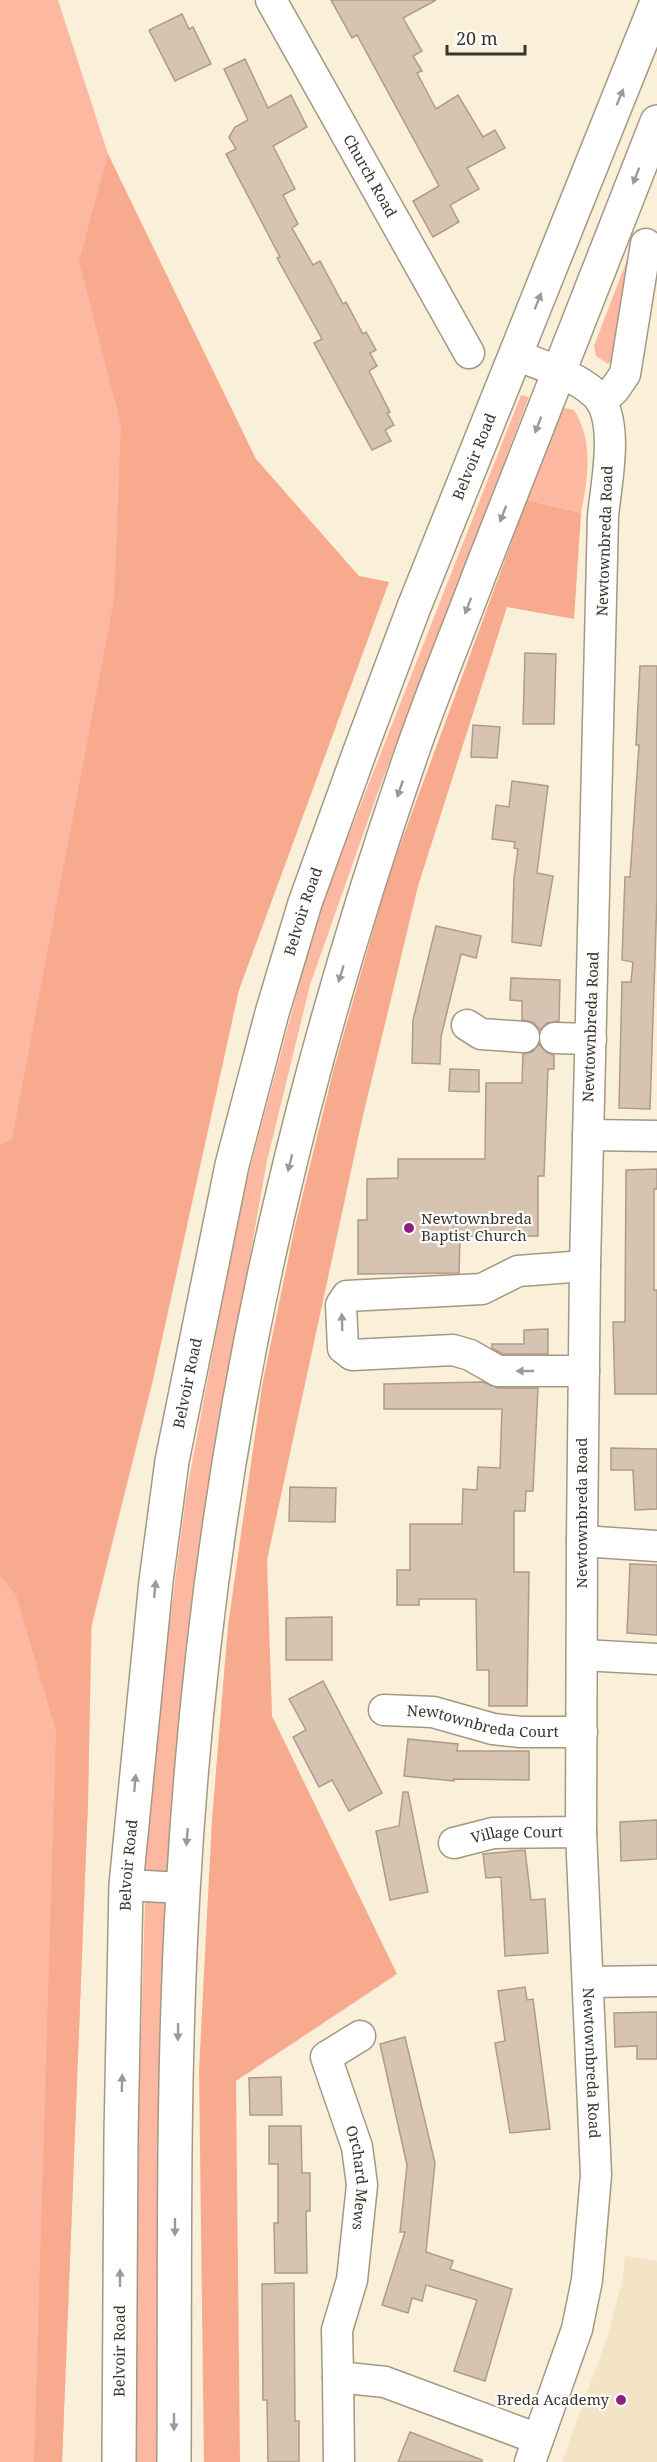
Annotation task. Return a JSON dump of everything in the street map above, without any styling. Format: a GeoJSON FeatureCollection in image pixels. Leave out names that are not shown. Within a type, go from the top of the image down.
{"type":"FeatureCollection","features":[{"type":"Feature","properties":{"kind":"highway"},"geometry":{"type":"LineString","coordinates":[[516,355],[657,2]]}},
{"type":"Feature","properties":{"kind":"highway"},"geometry":{"type":"LineString","coordinates":[[174,2462],[175,2123],[183,1888],[199,1695],[219,1539],[244,1378],[281,1199],[326,1023],[369,880],[414,747],[657,122]]}},
{"type":"Feature","properties":{"kind":"highway","name":"Belvoir Road"},"geometry":{"type":"LineString","coordinates":[[119,2462],[121,2136],[126,1885],[156,1581],[172,1461],[232,1165],[272,1013],[305,903],[414,607],[516,355]]}},
{"type":"Feature","properties":{"kind":"street","name":"Church Road"},"geometry":{"type":"LineString","coordinates":[[272,0],[469,353]]}},
{"type":"Feature","properties":{"kind":"street"},"geometry":{"type":"LineString","coordinates":[[516,355],[589,389],[601,401],[614,390],[625,374],[646,244]]}},
{"type":"Feature","properties":{"kind":"street","name":"Newtownbreda Road"},"geometry":{"type":"LineString","coordinates":[[534,2450],[577,2328],[587,2280],[596,2175],[581,1832],[585,1266],[603,516],[609,453],[609,429],[601,401]]}},
{"type":"Feature","properties":{"kind":"street"},"geometry":{"type":"LineString","coordinates":[[467,1024],[481,1034],[524,1037]]}},
{"type":"Feature","properties":{"kind":"street"},"geometry":{"type":"LineString","coordinates":[[555,1038],[591,1039]]}},
{"type":"Feature","properties":{"kind":"street"},"geometry":{"type":"LineString","coordinates":[[588,1135],[657,1136]]}},
{"type":"Feature","properties":{"kind":"street"},"geometry":{"type":"LineString","coordinates":[[584,1371],[498,1371],[470,1355],[453,1350],[352,1355],[343,1348],[341,1305],[347,1296],[482,1289],[518,1271],[585,1266]]}},
{"type":"Feature","properties":{"kind":"street"},"geometry":{"type":"LineString","coordinates":[[582,1540],[657,1546]]}},
{"type":"Feature","properties":{"kind":"street"},"geometry":{"type":"LineString","coordinates":[[582,1655],[657,1659]]}},
{"type":"Feature","properties":{"kind":"street","name":"Newtownbreda Court"},"geometry":{"type":"LineString","coordinates":[[384,1710],[433,1712],[493,1729],[521,1732],[582,1732]]}},
{"type":"Feature","properties":{"kind":"street","name":"Village Court"},"geometry":{"type":"LineString","coordinates":[[454,1844],[493,1833],[581,1832]]}},
{"type":"Feature","properties":{"kind":"street"},"geometry":{"type":"LineString","coordinates":[[126,1885],[183,1888]]}},
{"type":"Feature","properties":{"kind":"street"},"geometry":{"type":"LineString","coordinates":[[588,1982],[657,1981]]}},
{"type":"Feature","properties":{"kind":"street","name":"Orchard Mews"},"geometry":{"type":"LineString","coordinates":[[339,2462],[338,2330],[352,2280],[362,2185],[357,2147],[326,2057],[360,2036]]}},
{"type":"Feature","properties":{"kind":"street"},"geometry":{"type":"LineString","coordinates":[[338,2377],[385,2382],[534,2450]]}},
{"type":"Feature","properties":{"kind":"shaded area"},"geometry":{"type":"Polygon","coordinates":[[[0,0],[58,0],[108,154],[177,387],[103,1077],[88,1801],[62,2462],[0,2462],[0,0]]]}},
{"type":"Feature","properties":{"kind":"shaded area"},"geometry":{"type":"Polygon","coordinates":[[[108,154],[256,459],[359,576],[389,582],[239,990],[153,1380],[91,1628],[88,1801],[62,2462],[34,2462],[56,1731],[16,1595],[0,1576],[0,1145],[12,1139],[114,600],[121,425],[79,261],[108,154]]]}},
{"type":"Feature","properties":{"kind":"shaded area"},"geometry":{"type":"Polygon","coordinates":[[[630,252],[613,360],[608,364],[596,356],[594,346],[630,252]]]}},
{"type":"Feature","properties":{"kind":"shaded area"},"geometry":{"type":"Polygon","coordinates":[[[521,395],[529,397],[379,789],[310,985],[267,1161],[213,1460],[188,1630],[172,1791],[161,1987],[156,2462],[134,2462],[137,2177],[147,1832],[156,1729],[186,1496],[208,1377],[242,1198],[319,911],[521,395]]]}},
{"type":"Feature","properties":{"kind":"shaded area"},"geometry":{"type":"Polygon","coordinates":[[[560,407],[574,410],[585,435],[588,460],[581,513],[527,500],[560,407]]]}},
{"type":"Feature","properties":{"kind":"shaded area"},"geometry":{"type":"Polygon","coordinates":[[[527,500],[581,513],[574,619],[507,607],[418,886],[362,1120],[267,1560],[272,1716],[397,1974],[236,2081],[240,2462],[204,2462],[199,2070],[212,1819],[228,1626],[262,1386],[295,1226],[334,1068],[388,878],[527,500]]]}},
{"type":"Feature","properties":{"kind":"shaded area","name":"Breda Academy"},"geometry":{"type":"Polygon","coordinates":[[[625,2256],[657,2261],[657,2462],[562,2462],[607,2338],[622,2283],[625,2256]]]}},
{"type":"Feature","properties":{"kind":"building"},"geometry":{"type":"Polygon","coordinates":[[[331,0],[436,0],[403,18],[422,51],[413,56],[422,71],[417,73],[436,109],[458,95],[483,137],[495,130],[505,148],[467,168],[479,189],[450,205],[459,222],[433,237],[413,201],[439,186],[357,35],[352,38],[331,0]]]}},
{"type":"Feature","properties":{"kind":"building"},"geometry":{"type":"Polygon","coordinates":[[[182,14],[189,29],[193,27],[211,64],[175,81],[149,30],[182,14]]]}},
{"type":"Feature","properties":{"kind":"building"},"geometry":{"type":"Polygon","coordinates":[[[245,59],[268,108],[291,95],[307,127],[273,146],[295,189],[283,195],[298,224],[292,228],[313,265],[320,261],[343,304],[346,302],[363,334],[366,332],[376,350],[370,353],[377,366],[369,371],[390,412],[387,413],[394,425],[385,430],[391,441],[372,450],[314,343],[322,339],[277,258],[280,257],[226,154],[236,149],[229,137],[235,127],[248,120],[224,69],[245,59]]]}},
{"type":"Feature","properties":{"kind":"building"},"geometry":{"type":"Polygon","coordinates":[[[525,653],[556,654],[554,724],[523,724],[525,653]]]}},
{"type":"Feature","properties":{"kind":"building"},"geometry":{"type":"Polygon","coordinates":[[[640,666],[657,666],[657,897],[650,1109],[619,1108],[622,982],[631,982],[633,962],[622,960],[625,877],[630,877],[639,745],[636,745],[640,666]]]}},
{"type":"Feature","properties":{"kind":"building"},"geometry":{"type":"Polygon","coordinates":[[[473,725],[500,727],[497,758],[471,757],[473,725]]]}},
{"type":"Feature","properties":{"kind":"building"},"geometry":{"type":"Polygon","coordinates":[[[512,781],[548,786],[537,873],[553,876],[541,946],[512,942],[514,878],[518,849],[514,848],[515,842],[492,839],[496,805],[509,807],[512,781]]]}},
{"type":"Feature","properties":{"kind":"building"},"geometry":{"type":"Polygon","coordinates":[[[436,926],[481,936],[476,958],[461,954],[441,1037],[440,1064],[412,1063],[413,1020],[436,926]]]}},
{"type":"Feature","properties":{"kind":"building"},"geometry":{"type":"Polygon","coordinates":[[[511,978],[560,980],[559,1021],[547,1023],[540,1030],[533,1022],[522,1020],[522,1001],[510,1000],[511,978]]]}},
{"type":"Feature","properties":{"kind":"building","name":"Newtownbreda Baptist Church"},"geometry":{"type":"Polygon","coordinates":[[[539,1044],[546,1052],[554,1055],[554,1069],[548,1069],[544,1176],[538,1176],[538,1236],[460,1236],[459,1273],[358,1274],[358,1220],[367,1220],[367,1179],[398,1178],[398,1159],[485,1159],[486,1083],[522,1083],[523,1054],[532,1052],[539,1044]]]}},
{"type":"Feature","properties":{"kind":"building"},"geometry":{"type":"Polygon","coordinates":[[[450,1069],[479,1070],[479,1092],[449,1091],[450,1069]]]}},
{"type":"Feature","properties":{"kind":"building"},"geometry":{"type":"Polygon","coordinates":[[[657,1169],[657,1189],[654,1189],[654,1290],[657,1290],[657,1394],[615,1394],[613,1322],[625,1322],[626,1170],[657,1169]]]}},
{"type":"Feature","properties":{"kind":"building"},"geometry":{"type":"Polygon","coordinates":[[[548,1329],[548,1354],[503,1354],[492,1348],[492,1344],[524,1344],[524,1330],[548,1329]]]}},
{"type":"Feature","properties":{"kind":"building"},"geometry":{"type":"Polygon","coordinates":[[[483,1382],[498,1388],[538,1388],[533,1491],[526,1491],[525,1511],[514,1511],[514,1572],[529,1572],[527,1706],[489,1706],[489,1670],[477,1670],[476,1599],[419,1599],[419,1605],[397,1605],[397,1570],[410,1570],[410,1524],[462,1524],[463,1489],[477,1490],[478,1467],[500,1468],[502,1409],[384,1409],[384,1384],[483,1382]]]}},
{"type":"Feature","properties":{"kind":"building"},"geometry":{"type":"Polygon","coordinates":[[[611,1448],[657,1449],[657,1509],[635,1510],[633,1470],[611,1470],[611,1448]]]}},
{"type":"Feature","properties":{"kind":"building"},"geometry":{"type":"Polygon","coordinates":[[[290,1487],[336,1488],[335,1522],[289,1521],[290,1487]]]}},
{"type":"Feature","properties":{"kind":"building"},"geometry":{"type":"Polygon","coordinates":[[[630,1564],[657,1565],[657,1635],[627,1633],[630,1564]]]}},
{"type":"Feature","properties":{"kind":"building"},"geometry":{"type":"Polygon","coordinates":[[[332,1617],[332,1660],[286,1660],[286,1618],[332,1617]]]}},
{"type":"Feature","properties":{"kind":"building"},"geometry":{"type":"Polygon","coordinates":[[[323,1681],[382,1793],[349,1811],[332,1780],[319,1787],[293,1737],[306,1730],[289,1699],[323,1681]]]}},
{"type":"Feature","properties":{"kind":"building"},"geometry":{"type":"Polygon","coordinates":[[[408,1739],[458,1744],[457,1751],[529,1751],[529,1780],[454,1779],[454,1781],[404,1776],[408,1739]]]}},
{"type":"Feature","properties":{"kind":"building"},"geometry":{"type":"Polygon","coordinates":[[[403,1792],[408,1792],[428,1892],[390,1900],[376,1831],[399,1826],[403,1792]]]}},
{"type":"Feature","properties":{"kind":"building"},"geometry":{"type":"Polygon","coordinates":[[[657,1820],[657,1859],[621,1861],[620,1822],[657,1820]]]}},
{"type":"Feature","properties":{"kind":"building"},"geometry":{"type":"Polygon","coordinates":[[[525,1850],[531,1900],[545,1899],[548,1953],[505,1956],[501,1877],[486,1878],[483,1854],[525,1850]]]}},
{"type":"Feature","properties":{"kind":"building"},"geometry":{"type":"Polygon","coordinates":[[[525,1987],[527,2000],[533,1999],[550,2129],[510,2133],[495,2043],[505,2041],[498,1991],[525,1987]]]}},
{"type":"Feature","properties":{"kind":"building"},"geometry":{"type":"Polygon","coordinates":[[[657,2012],[657,2059],[637,2059],[637,2046],[615,2047],[614,2013],[657,2012]]]}},
{"type":"Feature","properties":{"kind":"building"},"geometry":{"type":"Polygon","coordinates":[[[405,2037],[435,2163],[426,2252],[453,2261],[450,2269],[512,2289],[485,2381],[454,2371],[477,2300],[426,2285],[422,2301],[412,2298],[408,2313],[382,2305],[405,2232],[400,2232],[407,2165],[380,2044],[405,2037]]]}},
{"type":"Feature","properties":{"kind":"building"},"geometry":{"type":"Polygon","coordinates":[[[281,2077],[282,2115],[250,2115],[249,2078],[281,2077]]]}},
{"type":"Feature","properties":{"kind":"building"},"geometry":{"type":"Polygon","coordinates":[[[269,2126],[301,2126],[302,2173],[310,2173],[310,2211],[306,2211],[307,2273],[275,2273],[274,2223],[278,2223],[278,2164],[269,2164],[269,2126]]]}},
{"type":"Feature","properties":{"kind":"building"},"geometry":{"type":"Polygon","coordinates":[[[294,2283],[295,2421],[299,2421],[299,2462],[268,2462],[267,2400],[263,2400],[262,2284],[294,2283]]]}},
{"type":"Feature","properties":{"kind":"building"},"geometry":{"type":"Polygon","coordinates":[[[410,2432],[482,2460],[482,2462],[398,2462],[410,2432]]]}},
{"type":"Feature","properties":{"kind":"place","name":"Newtownbreda Baptist Church"},"geometry":{"type":"Point","coordinates":[409,1228]}},
{"type":"Feature","properties":{"kind":"place","name":"Breda Academy"},"geometry":{"type":"Point","coordinates":[621,2400]}}]}
